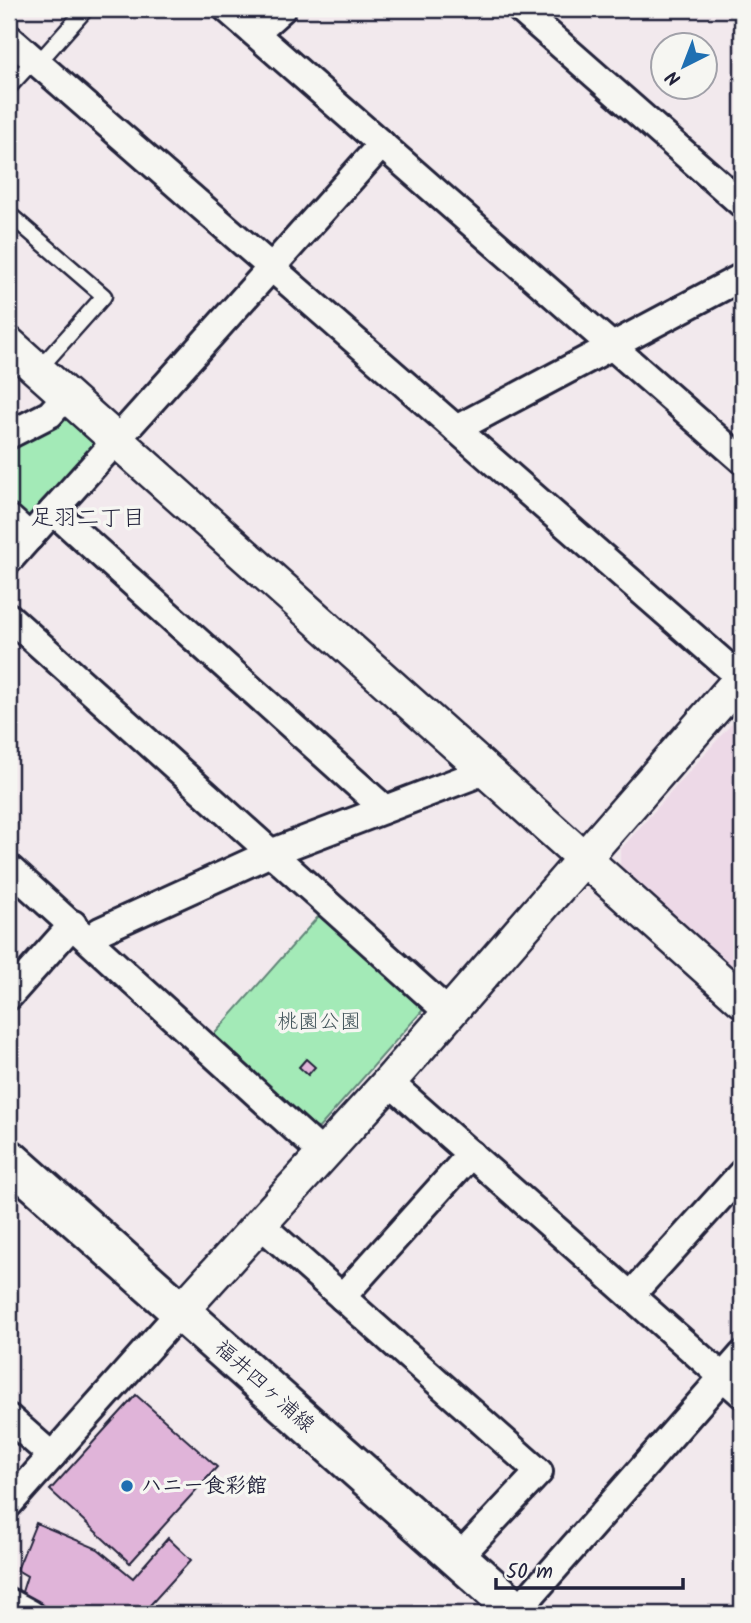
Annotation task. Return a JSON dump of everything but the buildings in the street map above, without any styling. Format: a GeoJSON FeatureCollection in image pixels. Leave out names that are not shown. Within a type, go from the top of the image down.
{"type":"FeatureCollection","features":[{"type":"Feature","properties":{"kind":"main road","name":"福井四ヶ浦線"},"geometry":{"type":"LineString","coordinates":[[9,1159],[457,1559],[509,1610]]}},
{"type":"Feature","properties":{"kind":"street"},"geometry":{"type":"LineString","coordinates":[[227,9],[742,460]]}},
{"type":"Feature","properties":{"kind":"street"},"geometry":{"type":"LineString","coordinates":[[255,33],[282,9]]}},
{"type":"Feature","properties":{"kind":"street"},"geometry":{"type":"LineString","coordinates":[[520,9],[742,204]]}},
{"type":"Feature","properties":{"kind":"street"},"geometry":{"type":"LineString","coordinates":[[9,38],[742,678],[389,1082],[9,1504]]}},
{"type":"Feature","properties":{"kind":"street"},"geometry":{"type":"LineString","coordinates":[[9,560],[382,144]]}},
{"type":"Feature","properties":{"kind":"street"},"geometry":{"type":"LineString","coordinates":[[456,429],[742,277]]}},
{"type":"Feature","properties":{"kind":"street"},"geometry":{"type":"LineString","coordinates":[[9,344],[482,764],[742,1000]]}},
{"type":"Feature","properties":{"kind":"street"},"geometry":{"type":"LineString","coordinates":[[9,435],[50,414],[67,395]]}},
{"type":"Feature","properties":{"kind":"street"},"geometry":{"type":"LineString","coordinates":[[53,511],[379,804],[382,810]]}},
{"type":"Feature","properties":{"kind":"street"},"geometry":{"type":"LineString","coordinates":[[9,518],[30,537]]}},
{"type":"Feature","properties":{"kind":"street"},"geometry":{"type":"LineString","coordinates":[[9,618],[273,852],[449,1013]]}},
{"type":"Feature","properties":{"kind":"street"},"geometry":{"type":"LineString","coordinates":[[93,942],[100,932],[273,852],[472,776],[482,764]]}},
{"type":"Feature","properties":{"kind":"street"},"geometry":{"type":"LineString","coordinates":[[9,868],[323,1154]]}},
{"type":"Feature","properties":{"kind":"street"},"geometry":{"type":"LineString","coordinates":[[9,996],[73,924]]}},
{"type":"Feature","properties":{"kind":"street"},"geometry":{"type":"LineString","coordinates":[[389,1082],[742,1394]]}},
{"type":"Feature","properties":{"kind":"street"},"geometry":{"type":"LineString","coordinates":[[342,1297],[471,1154]]}},
{"type":"Feature","properties":{"kind":"street"},"geometry":{"type":"LineString","coordinates":[[631,1296],[742,1173]]}},
{"type":"Feature","properties":{"kind":"street"},"geometry":{"type":"LineString","coordinates":[[261,1225],[539,1472],[457,1559]]}},
{"type":"Feature","properties":{"kind":"street"},"geometry":{"type":"LineString","coordinates":[[509,1610],[742,1355]]}},
{"type":"Feature","properties":{"kind":"street"},"geometry":{"type":"LineString","coordinates":[[9,1418],[52,1456]]}},
{"type":"Feature","properties":{"kind":"street"},"geometry":{"type":"LineString","coordinates":[[9,1602],[31,1614]]}},
{"type":"Feature","properties":{"kind":"lane"},"geometry":{"type":"LineString","coordinates":[[9,87],[86,9]]}},
{"type":"Feature","properties":{"kind":"lane"},"geometry":{"type":"LineString","coordinates":[[9,214],[104,296],[38,370]]}},
{"type":"Feature","properties":{"kind":"shaded area"},"geometry":{"type":"Polygon","coordinates":[[[742,712],[742,985],[620,875],[620,850],[742,712]]]}},
{"type":"Feature","properties":{"kind":"green space"},"geometry":{"type":"Polygon","coordinates":[[[65,410],[95,435],[92,455],[30,527],[9,508],[9,439],[65,410]]]}},
{"type":"Feature","properties":{"kind":"green space","name":"桃園公園"},"geometry":{"type":"Polygon","coordinates":[[[325,909],[421,996],[422,1011],[319,1128],[310,1127],[209,1040],[325,909]]]}},
{"type":"Feature","properties":{"kind":"place","name":"ハニー食彩館"},"geometry":{"type":"Point","coordinates":[127,1486]}},
{"type":"Feature","properties":{"kind":"district","name":"足羽二丁目"},"geometry":{"type":"Point","coordinates":[88,519]}}]}
